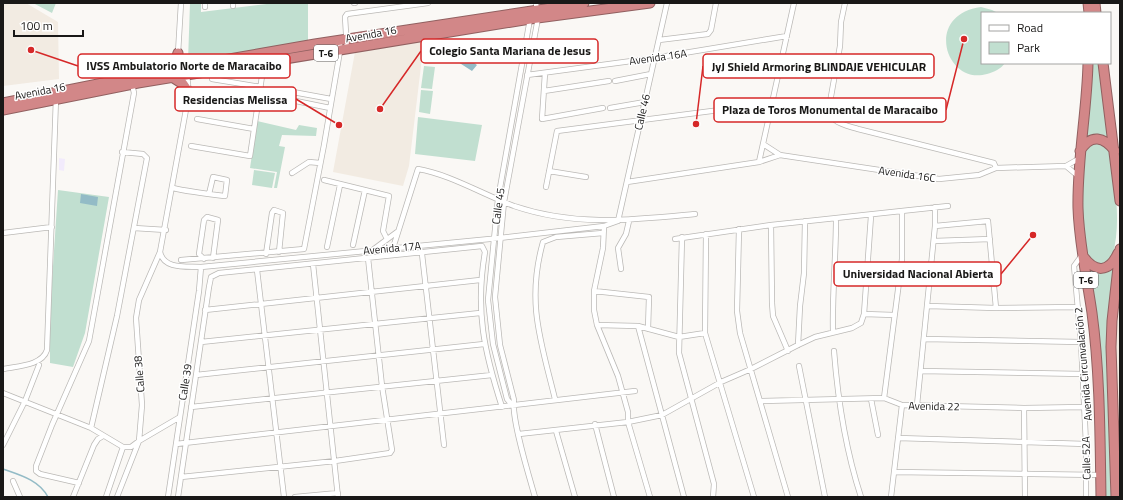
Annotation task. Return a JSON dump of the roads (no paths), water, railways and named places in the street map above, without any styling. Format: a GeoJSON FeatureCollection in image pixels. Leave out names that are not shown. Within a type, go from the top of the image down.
{"type":"FeatureCollection","features":[{"type":"Feature","properties":{"kind":"highway","name":"Avenida 16"},"geometry":{"type":"LineString","coordinates":[[3,110],[56,96],[343,40],[584,3]]}},
{"type":"Feature","properties":{"kind":"highway","name":"Avenida 16"},"geometry":{"type":"LineString","coordinates":[[185,71],[264,63],[344,50],[533,11],[650,3]]}},
{"type":"Feature","properties":{"kind":"highway"},"geometry":{"type":"LineString","coordinates":[[178,53],[169,74],[182,84],[189,93]]}},
{"type":"Feature","properties":{"kind":"highway","name":"Avenida Circunvalación 2"},"geometry":{"type":"LineString","coordinates":[[1088,64],[1080,155],[1078,208],[1082,255],[1092,314],[1100,413],[1100,497]]}},
{"type":"Feature","properties":{"kind":"highway"},"geometry":{"type":"LineString","coordinates":[[1103,64],[1118,164],[1120,201]]}},
{"type":"Feature","properties":{"kind":"highway","name":"Avenida 16"},"geometry":{"type":"LineString","coordinates":[[3,103],[132,84],[169,74]]}},
{"type":"Feature","properties":{"kind":"highway"},"geometry":{"type":"LineString","coordinates":[[1080,155],[1087,142],[1094,139],[1105,140],[1115,151]]}},
{"type":"Feature","properties":{"kind":"highway","name":"T-6"},"geometry":{"type":"LineString","coordinates":[[1082,255],[1094,267],[1107,268],[1114,262],[1120,248]]}},
{"type":"Feature","properties":{"kind":"highway","name":"T-6"},"geometry":{"type":"LineString","coordinates":[[1116,497],[1111,347],[1112,321],[1120,248]]}},
{"type":"Feature","properties":{"kind":"street"},"geometry":{"type":"LineString","coordinates":[[178,53],[181,3]]}},
{"type":"Feature","properties":{"kind":"street"},"geometry":{"type":"LineString","coordinates":[[181,260],[266,254],[304,249],[331,99],[344,50],[343,40],[345,17],[347,14],[428,3]]}},
{"type":"Feature","properties":{"kind":"street","name":"Calle 46"},"geometry":{"type":"LineString","coordinates":[[618,222],[667,3]]}},
{"type":"Feature","properties":{"kind":"street"},"geometry":{"type":"LineString","coordinates":[[659,40],[708,34],[711,30],[716,3]]}},
{"type":"Feature","properties":{"kind":"street"},"geometry":{"type":"LineString","coordinates":[[759,162],[794,3]]}},
{"type":"Feature","properties":{"kind":"street"},"geometry":{"type":"LineString","coordinates":[[845,3],[841,22],[840,46],[830,102],[829,111],[832,118],[841,124],[858,129],[994,163],[996,168]]}},
{"type":"Feature","properties":{"kind":"street","name":"Calle 45"},"geometry":{"type":"LineString","coordinates":[[533,11],[527,74],[504,202],[495,297],[500,345],[514,400],[513,406],[519,434],[535,497]]}},
{"type":"Feature","properties":{"kind":"street","name":"Calle 45"},"geometry":{"type":"LineString","coordinates":[[513,406],[507,399],[491,331],[488,300],[498,199],[533,11]]}},
{"type":"Feature","properties":{"kind":"street","name":"Avenida 16A"},"geometry":{"type":"LineString","coordinates":[[527,74],[545,73],[654,58],[787,36]]}},
{"type":"Feature","properties":{"kind":"street"},"geometry":{"type":"LineString","coordinates":[[343,40],[344,50]]}},
{"type":"Feature","properties":{"kind":"street","name":"Calle 38"},"geometry":{"type":"LineString","coordinates":[[117,497],[139,441],[142,405],[136,318],[139,300],[160,252],[166,230],[189,93],[185,71],[178,53]]}},
{"type":"Feature","properties":{"kind":"street"},"geometry":{"type":"LineString","coordinates":[[191,146],[250,156],[264,63]]}},
{"type":"Feature","properties":{"kind":"street"},"geometry":{"type":"LineString","coordinates":[[545,73],[542,119],[603,108]]}},
{"type":"Feature","properties":{"kind":"street"},"geometry":{"type":"LineString","coordinates":[[544,91],[651,74]]}},
{"type":"Feature","properties":{"kind":"street"},"geometry":{"type":"LineString","coordinates":[[212,79],[261,87]]}},
{"type":"Feature","properties":{"kind":"street"},"geometry":{"type":"LineString","coordinates":[[79,483],[36,471],[44,443],[73,374],[84,354],[92,328],[122,152],[134,93],[132,84]]}},
{"type":"Feature","properties":{"kind":"street"},"geometry":{"type":"LineString","coordinates":[[330,108],[292,101],[292,93],[331,99]]}},
{"type":"Feature","properties":{"kind":"street"},"geometry":{"type":"LineString","coordinates":[[307,104],[309,95]]}},
{"type":"Feature","properties":{"kind":"street"},"geometry":{"type":"LineString","coordinates":[[3,369],[39,361],[45,357],[47,350],[56,96]]}},
{"type":"Feature","properties":{"kind":"street"},"geometry":{"type":"LineString","coordinates":[[610,108],[645,102]]}},
{"type":"Feature","properties":{"kind":"street"},"geometry":{"type":"LineString","coordinates":[[546,187],[555,133],[559,131],[773,103]]}},
{"type":"Feature","properties":{"kind":"street"},"geometry":{"type":"LineString","coordinates":[[197,120],[254,129]]}},
{"type":"Feature","properties":{"kind":"street"},"geometry":{"type":"LineString","coordinates":[[763,144],[780,154]]}},
{"type":"Feature","properties":{"kind":"street"},"geometry":{"type":"LineString","coordinates":[[91,428],[117,316],[147,158],[143,154],[122,152]]}},
{"type":"Feature","properties":{"kind":"street"},"geometry":{"type":"LineString","coordinates":[[627,182],[759,162],[780,154]]}},
{"type":"Feature","properties":{"kind":"street","name":"Avenida 16C"},"geometry":{"type":"LineString","coordinates":[[780,154],[939,179],[979,174],[996,168],[1066,166],[1080,155]]}},
{"type":"Feature","properties":{"kind":"street"},"geometry":{"type":"LineString","coordinates":[[292,173],[309,162],[320,163]]}},
{"type":"Feature","properties":{"kind":"street"},"geometry":{"type":"LineString","coordinates":[[1066,166],[1079,176]]}},
{"type":"Feature","properties":{"kind":"street"},"geometry":{"type":"LineString","coordinates":[[393,248],[418,169],[504,202],[538,213],[562,218],[618,222],[695,214]]}},
{"type":"Feature","properties":{"kind":"street"},"geometry":{"type":"LineString","coordinates":[[549,171],[586,177]]}},
{"type":"Feature","properties":{"kind":"street"},"geometry":{"type":"LineString","coordinates":[[173,188],[209,194],[225,196],[227,180],[214,177],[209,194]]}},
{"type":"Feature","properties":{"kind":"street"},"geometry":{"type":"LineString","coordinates":[[324,180],[389,196],[383,231],[388,239]]}},
{"type":"Feature","properties":{"kind":"street"},"geometry":{"type":"LineString","coordinates":[[327,247],[340,185]]}},
{"type":"Feature","properties":{"kind":"street"},"geometry":{"type":"LineString","coordinates":[[354,245],[365,190]]}},
{"type":"Feature","properties":{"kind":"street"},"geometry":{"type":"LineString","coordinates":[[675,239],[771,225],[871,216],[948,206]]}},
{"type":"Feature","properties":{"kind":"street"},"geometry":{"type":"LineString","coordinates":[[917,405],[934,241],[935,207]]}},
{"type":"Feature","properties":{"kind":"street"},"geometry":{"type":"LineString","coordinates":[[266,254],[272,213],[274,210],[284,213],[279,252]]}},
{"type":"Feature","properties":{"kind":"street"},"geometry":{"type":"LineString","coordinates":[[884,398],[902,259],[902,212]]}},
{"type":"Feature","properties":{"kind":"street"},"geometry":{"type":"LineString","coordinates":[[519,434],[556,431],[595,424],[628,422],[662,415],[721,382],[751,369],[815,337],[852,328],[861,323],[864,314],[871,216]]}},
{"type":"Feature","properties":{"kind":"street"},"geometry":{"type":"LineString","coordinates":[[204,259],[199,254],[204,220],[206,217],[218,220],[213,258]]}},
{"type":"Feature","properties":{"kind":"street"},"geometry":{"type":"LineString","coordinates":[[834,332],[832,308],[836,270],[836,219]]}},
{"type":"Feature","properties":{"kind":"street"},"geometry":{"type":"LineString","coordinates":[[935,226],[987,220],[996,308]]}},
{"type":"Feature","properties":{"kind":"street"},"geometry":{"type":"LineString","coordinates":[[620,269],[618,248],[626,234],[629,221]]}},
{"type":"Feature","properties":{"kind":"street","name":"Avenida 17A"},"geometry":{"type":"LineString","coordinates":[[160,252],[166,262],[181,266],[201,267],[493,239],[604,226],[618,222]]}},
{"type":"Feature","properties":{"kind":"street"},"geometry":{"type":"LineString","coordinates":[[798,345],[800,306],[804,273],[805,222]]}},
{"type":"Feature","properties":{"kind":"street"},"geometry":{"type":"LineString","coordinates":[[771,225],[773,316],[788,350]]}},
{"type":"Feature","properties":{"kind":"street"},"geometry":{"type":"LineString","coordinates":[[604,226],[603,248],[594,291],[594,310],[598,325],[614,362],[628,412],[628,422],[650,497]]}},
{"type":"Feature","properties":{"kind":"street"},"geometry":{"type":"LineString","coordinates":[[3,233],[52,227]]}},
{"type":"Feature","properties":{"kind":"street"},"geometry":{"type":"LineString","coordinates":[[134,228],[166,230]]}},
{"type":"Feature","properties":{"kind":"street"},"geometry":{"type":"LineString","coordinates":[[739,229],[737,311],[740,333],[788,497]]}},
{"type":"Feature","properties":{"kind":"street"},"geometry":{"type":"LineString","coordinates":[[373,250],[397,232]]}},
{"type":"Feature","properties":{"kind":"street"},"geometry":{"type":"LineString","coordinates":[[555,399],[535,316],[537,270],[543,242],[556,237],[603,233]]}},
{"type":"Feature","properties":{"kind":"street"},"geometry":{"type":"LineString","coordinates":[[706,234],[705,332],[754,497]]}},
{"type":"Feature","properties":{"kind":"street"},"geometry":{"type":"LineString","coordinates":[[682,237],[679,353],[692,397],[714,484],[713,497]]}},
{"type":"Feature","properties":{"kind":"street"},"geometry":{"type":"LineString","coordinates":[[934,241],[990,239]]}},
{"type":"Feature","properties":{"kind":"street"},"geometry":{"type":"LineString","coordinates":[[178,497],[205,310],[212,277],[218,273],[422,254],[482,246],[485,252],[480,280],[480,313],[484,344],[502,407]]}},
{"type":"Feature","properties":{"kind":"street"},"geometry":{"type":"LineString","coordinates":[[422,254],[435,381],[444,445]]}},
{"type":"Feature","properties":{"kind":"street","name":"Calle 52A"},"geometry":{"type":"LineString","coordinates":[[1082,255],[1074,266],[1081,342],[1086,444],[1086,497]]}},
{"type":"Feature","properties":{"kind":"street"},"geometry":{"type":"LineString","coordinates":[[181,477],[279,468],[390,453],[392,450],[382,386],[380,355],[368,258]]}},
{"type":"Feature","properties":{"kind":"street"},"geometry":{"type":"LineString","coordinates":[[295,497],[338,495],[313,264]]}},
{"type":"Feature","properties":{"kind":"street","name":"Calle 39"},"geometry":{"type":"LineString","coordinates":[[168,497],[199,291],[201,267]]}},
{"type":"Feature","properties":{"kind":"street"},"geometry":{"type":"LineString","coordinates":[[257,270],[269,367],[279,468],[284,497]]}},
{"type":"Feature","properties":{"kind":"street"},"geometry":{"type":"LineString","coordinates":[[931,273],[994,284]]}},
{"type":"Feature","properties":{"kind":"street"},"geometry":{"type":"LineString","coordinates":[[205,310],[372,293],[480,280]]}},
{"type":"Feature","properties":{"kind":"street"},"geometry":{"type":"LineString","coordinates":[[594,291],[649,297],[648,329]]}},
{"type":"Feature","properties":{"kind":"street"},"geometry":{"type":"LineString","coordinates":[[928,306],[996,308],[1078,307]]}},
{"type":"Feature","properties":{"kind":"street"},"geometry":{"type":"LineString","coordinates":[[201,342],[480,313]]}},
{"type":"Feature","properties":{"kind":"street"},"geometry":{"type":"LineString","coordinates":[[864,314],[894,315]]}},
{"type":"Feature","properties":{"kind":"street"},"geometry":{"type":"LineString","coordinates":[[598,325],[638,326],[679,337],[705,332]]}},
{"type":"Feature","properties":{"kind":"street"},"geometry":{"type":"LineString","coordinates":[[638,326],[684,497]]}},
{"type":"Feature","properties":{"kind":"street"},"geometry":{"type":"LineString","coordinates":[[924,339],[1081,342]]}},
{"type":"Feature","properties":{"kind":"street"},"geometry":{"type":"LineString","coordinates":[[196,376],[484,344]]}},
{"type":"Feature","properties":{"kind":"street"},"geometry":{"type":"LineString","coordinates":[[834,351],[838,400],[850,464],[861,497]]}},
{"type":"Feature","properties":{"kind":"street"},"geometry":{"type":"LineString","coordinates":[[3,445],[25,401],[39,365]]}},
{"type":"Feature","properties":{"kind":"street"},"geometry":{"type":"LineString","coordinates":[[799,366],[825,497]]}},
{"type":"Feature","properties":{"kind":"street"},"geometry":{"type":"LineString","coordinates":[[921,371],[1082,374]]}},
{"type":"Feature","properties":{"kind":"street"},"geometry":{"type":"LineString","coordinates":[[191,407],[492,375]]}},
{"type":"Feature","properties":{"kind":"street"},"geometry":{"type":"LineString","coordinates":[[176,444],[513,406],[555,399],[635,391]]}},
{"type":"Feature","properties":{"kind":"street"},"geometry":{"type":"LineString","coordinates":[[3,393],[91,428],[123,447],[131,447],[180,417]]}},
{"type":"Feature","properties":{"kind":"street","name":"Avenida 22"},"geometry":{"type":"LineString","coordinates":[[760,400],[838,400],[884,398],[902,405],[1084,408]]}},
{"type":"Feature","properties":{"kind":"street"},"geometry":{"type":"LineString","coordinates":[[871,399],[878,435]]}},
{"type":"Feature","properties":{"kind":"street"},"geometry":{"type":"LineString","coordinates":[[892,497],[902,405]]}},
{"type":"Feature","properties":{"kind":"street"},"geometry":{"type":"LineString","coordinates":[[1024,408],[1025,497]]}},
{"type":"Feature","properties":{"kind":"street"},"geometry":{"type":"LineString","coordinates":[[595,424],[614,497]]}},
{"type":"Feature","properties":{"kind":"street"},"geometry":{"type":"LineString","coordinates":[[556,431],[574,497]]}},
{"type":"Feature","properties":{"kind":"street"},"geometry":{"type":"LineString","coordinates":[[73,497],[94,445],[98,439],[103,436]]}},
{"type":"Feature","properties":{"kind":"street"},"geometry":{"type":"LineString","coordinates":[[898,438],[1086,444]]}},
{"type":"Feature","properties":{"kind":"street"},"geometry":{"type":"LineString","coordinates":[[106,497],[123,447]]}},
{"type":"Feature","properties":{"kind":"street"},"geometry":{"type":"LineString","coordinates":[[894,472],[1086,476],[1100,475]]}},
{"type":"Feature","properties":{"kind":"street"},"geometry":{"type":"LineString","coordinates":[[13,481],[20,497]]}},
{"type":"Feature","properties":{"kind":"water"},"geometry":{"type":"Polygon","coordinates":[[[463,55],[477,65],[472,71],[458,62],[463,55]]]}},
{"type":"Feature","properties":{"kind":"water"},"geometry":{"type":"Polygon","coordinates":[[[81,194],[98,197],[97,206],[80,203],[81,194]]]}},
{"type":"Feature","properties":{"kind":"waterway"},"geometry":{"type":"LineString","coordinates":[[3,469],[34,482],[40,486],[48,497]]}},
{"type":"Feature","properties":{"kind":"place","name":"Plaza de Toros Monumental de Maracaibo"},"geometry":{"type":"Point","coordinates":[964,39]}},
{"type":"Feature","properties":{"kind":"place","name":"IVSS Ambulatorio Norte de Maracaibo"},"geometry":{"type":"Point","coordinates":[31,50]}},
{"type":"Feature","properties":{"kind":"place","name":"Colegio Santa Mariana de Jesus"},"geometry":{"type":"Point","coordinates":[380,109]}},
{"type":"Feature","properties":{"kind":"place","name":"JyJ Shield Armoring BLINDAJE VEHICULAR"},"geometry":{"type":"Point","coordinates":[696,124]}},
{"type":"Feature","properties":{"kind":"place","name":"Residencias Melissa"},"geometry":{"type":"Point","coordinates":[339,125]}},
{"type":"Feature","properties":{"kind":"place","name":"Universidad Nacional Abierta"},"geometry":{"type":"Point","coordinates":[1033,235]}}]}
